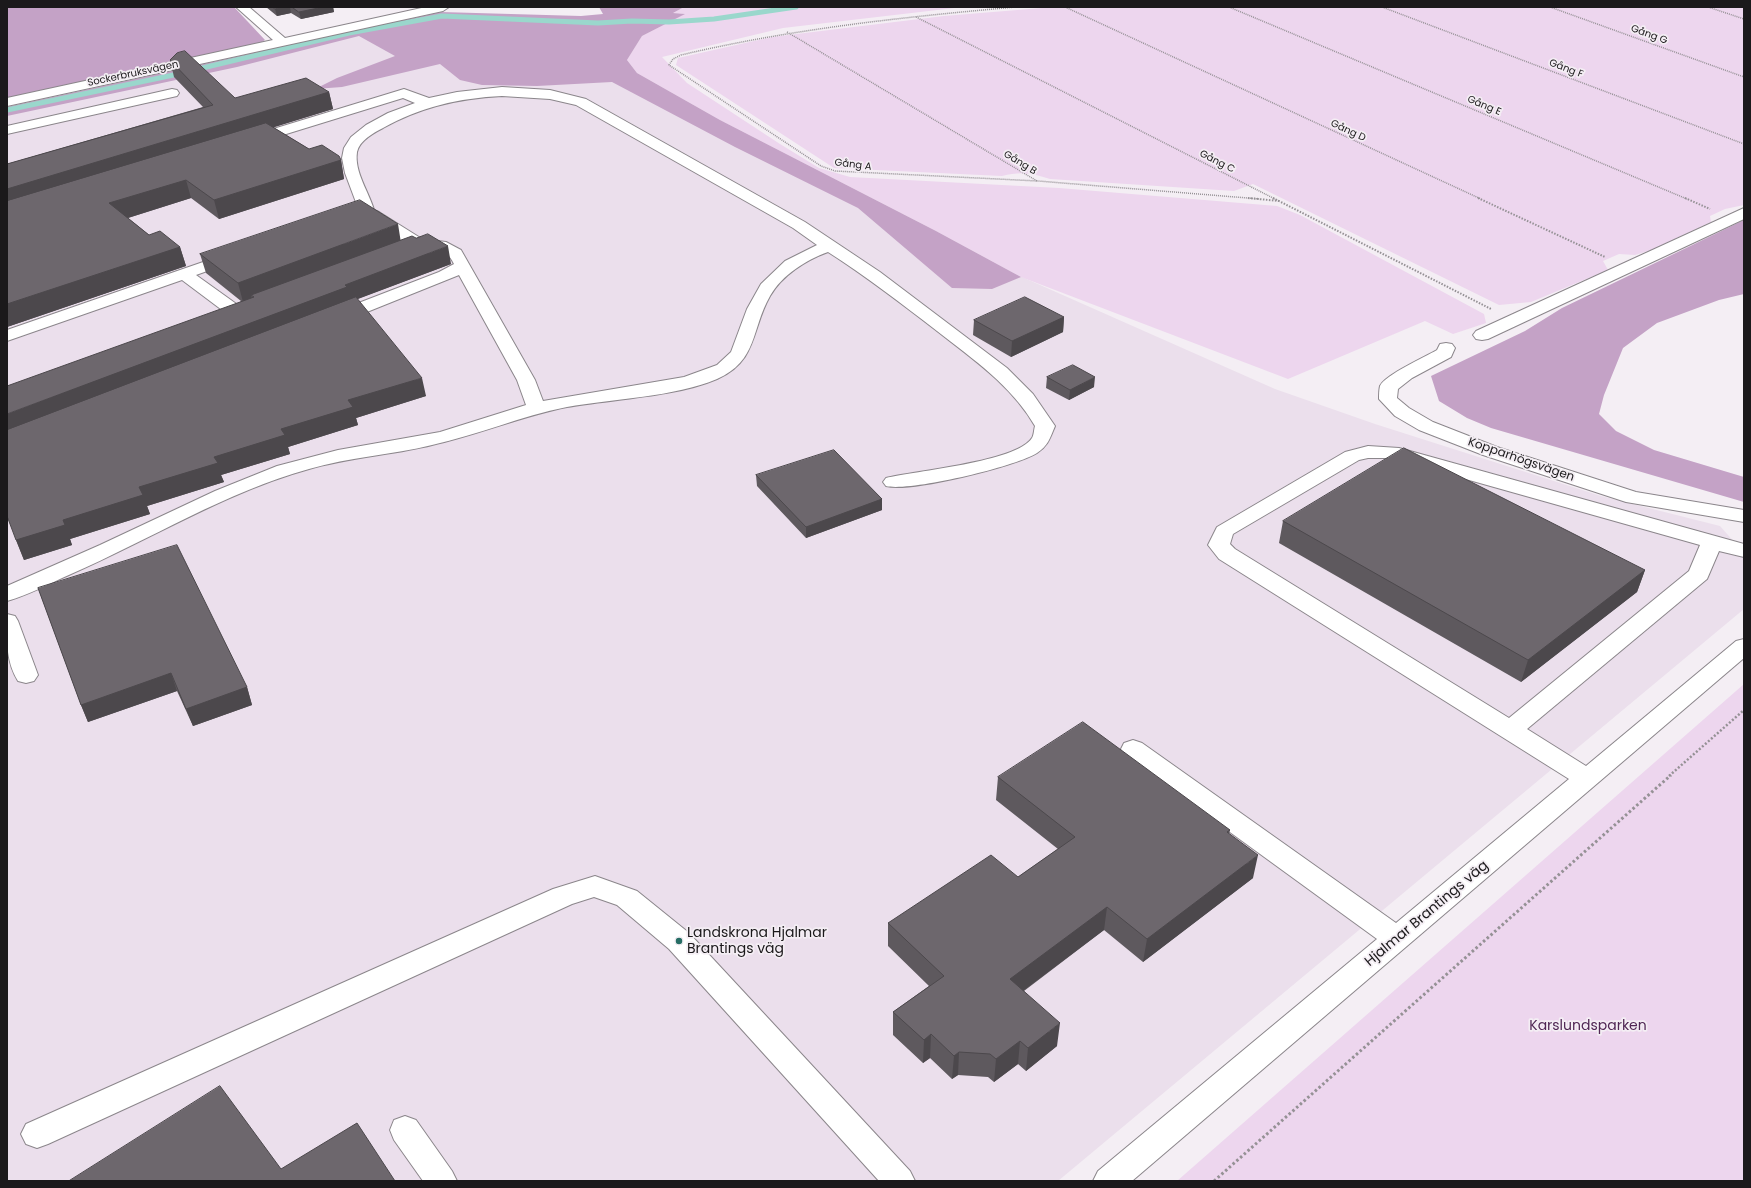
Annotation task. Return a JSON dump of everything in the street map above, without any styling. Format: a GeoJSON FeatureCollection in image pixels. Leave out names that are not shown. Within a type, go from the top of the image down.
{"type":"FeatureCollection","features":[{"type":"Feature","properties":{"kind":"street"},"geometry":{"type":"LineString","coordinates":[[242,7],[283,42]]}},
{"type":"Feature","properties":{"kind":"street","name":"Sockerbruksvägen"},"geometry":{"type":"LineString","coordinates":[[7,102],[443,7]]}},
{"type":"Feature","properties":{"kind":"street"},"geometry":{"type":"LineString","coordinates":[[372,11],[384,20]]}},
{"type":"Feature","properties":{"kind":"street"},"geometry":{"type":"LineString","coordinates":[[419,244],[359,212],[350,152],[360,136],[391,116],[428,103],[464,95],[510,92],[545,94],[580,102],[792,221],[861,266],[970,348],[1014,386],[1038,411],[1045,426],[1040,441],[1022,453],[970,469],[928,478],[893,482]]}},
{"type":"Feature","properties":{"kind":"street"},"geometry":{"type":"LineString","coordinates":[[7,130],[172,93]]}},
{"type":"Feature","properties":{"kind":"street"},"geometry":{"type":"LineString","coordinates":[[236,145],[404,93],[428,103]]}},
{"type":"Feature","properties":{"kind":"street"},"geometry":{"type":"LineString","coordinates":[[1482,335],[1738,216]]}},
{"type":"Feature","properties":{"kind":"street"},"geometry":{"type":"LineString","coordinates":[[397,252],[419,244],[440,244],[459,255],[463,266],[526,380],[536,408]]}},
{"type":"Feature","properties":{"kind":"street"},"geometry":{"type":"LineString","coordinates":[[7,594],[122,543],[223,494],[284,470],[336,456],[431,440],[536,408],[680,384],[712,375],[733,364],[743,349],[749,326],[762,297],[779,275],[798,259],[830,246]]}},
{"type":"Feature","properties":{"kind":"street"},"geometry":{"type":"LineString","coordinates":[[7,336],[249,251]]}},
{"type":"Feature","properties":{"kind":"street"},"geometry":{"type":"LineString","coordinates":[[319,324],[445,276],[463,266]]}},
{"type":"Feature","properties":{"kind":"street"},"geometry":{"type":"LineString","coordinates":[[184,274],[243,310],[214,320]]}},
{"type":"Feature","properties":{"kind":"street","name":"Kopparhögsvägen"},"geometry":{"type":"LineString","coordinates":[[1446,348],[1445,353],[1406,374],[1389,387],[1388,399],[1402,412],[1426,426],[1490,451],[1633,498],[1744,516]]}},
{"type":"Feature","properties":{"kind":"street"},"geometry":{"type":"LineString","coordinates":[[1588,779],[1227,554],[1219,545],[1224,530],[1352,456],[1368,452],[1392,452],[1744,551]]}},
{"type":"Feature","properties":{"kind":"street"},"geometry":{"type":"LineString","coordinates":[[1509,731],[1698,574],[1712,541]]}},
{"type":"Feature","properties":{"kind":"street"},"geometry":{"type":"LineString","coordinates":[[7,621],[26,675]]}},
{"type":"Feature","properties":{"kind":"street","name":"Hjalmar Brantings väg"},"geometry":{"type":"LineString","coordinates":[[1109,1181],[1744,646]]}},
{"type":"Feature","properties":{"kind":"street"},"geometry":{"type":"LineString","coordinates":[[1133,749],[1398,939]]}},
{"type":"Feature","properties":{"kind":"street"},"geometry":{"type":"LineString","coordinates":[[37,1134],[562,896],[595,886],[627,898],[679,941],[899,1181]]}},
{"type":"Feature","properties":{"kind":"street"},"geometry":{"type":"LineString","coordinates":[[405,1130],[441,1181]]}},
{"type":"Feature","properties":{"kind":"path"},"geometry":{"type":"LineString","coordinates":[[788,32],[915,16],[1016,7]]}},
{"type":"Feature","properties":{"kind":"path","name":"Gång D"},"geometry":{"type":"LineString","coordinates":[[1065,7],[1626,267]]}},
{"type":"Feature","properties":{"kind":"path","name":"Gång E"},"geometry":{"type":"LineString","coordinates":[[1229,7],[1738,216]]}},
{"type":"Feature","properties":{"kind":"path","name":"Gång F"},"geometry":{"type":"LineString","coordinates":[[1382,7],[1744,144]]}},
{"type":"Feature","properties":{"kind":"path","name":"Gång G"},"geometry":{"type":"LineString","coordinates":[[1550,7],[1744,76]]}},
{"type":"Feature","properties":{"kind":"path"},"geometry":{"type":"LineString","coordinates":[[1708,7],[1744,19]]}},
{"type":"Feature","properties":{"kind":"path","name":"Gång C"},"geometry":{"type":"LineString","coordinates":[[915,16],[1512,320]]}},
{"type":"Feature","properties":{"kind":"path","name":"Gång A"},"geometry":{"type":"LineString","coordinates":[[788,32],[681,55],[673,59],[669,65],[821,166],[835,171],[1038,181]]}},
{"type":"Feature","properties":{"kind":"path","name":"Gång B"},"geometry":{"type":"LineString","coordinates":[[788,32],[1038,181],[1279,201]]}},
{"type":"Feature","properties":{"kind":"path"},"geometry":{"type":"LineString","coordinates":[[1214,1181],[1744,710]]}},
{"type":"Feature","properties":{"kind":"shaded area"},"geometry":{"type":"Polygon","coordinates":[[[7,7],[234,7],[265,40],[259,44],[7,99],[7,7]]]}},
{"type":"Feature","properties":{"kind":"shaded area"},"geometry":{"type":"Polygon","coordinates":[[[599,7],[684,7],[673,13],[685,14],[642,36],[627,60],[637,73],[720,120],[936,231],[1021,277],[992,289],[952,288],[858,208],[735,147],[612,82],[537,86],[482,85],[460,80],[440,64],[342,87],[315,89],[337,78],[395,56],[359,36],[237,67],[7,116],[7,107],[441,12],[581,16],[603,14],[599,7]]]}},
{"type":"Feature","properties":{"kind":"shaded area"},"geometry":{"type":"Polygon","coordinates":[[[383,24],[612,81],[873,211],[1275,389],[1375,424],[1601,496],[1720,526],[1744,553],[1744,609],[1058,1181],[7,1181],[7,106],[383,24]]]}},
{"type":"Feature","properties":{"kind":"shaded area"},"geometry":{"type":"Polygon","coordinates":[[[1744,220],[1744,294],[1719,300],[1657,323],[1623,348],[1604,395],[1599,414],[1616,431],[1654,450],[1744,477],[1744,502],[1491,428],[1467,418],[1439,401],[1431,376],[1525,331],[1562,308],[1744,220]]]}},
{"type":"Feature","properties":{"kind":"green space"},"geometry":{"type":"Polygon","coordinates":[[[684,7],[963,7],[783,28],[662,57],[687,83],[819,168],[850,177],[1059,188],[1277,206],[1300,215],[1484,314],[1486,323],[1453,334],[1425,321],[1288,379],[1021,277],[936,231],[720,120],[637,73],[627,60],[642,36],[684,14],[673,13],[684,7]]]}},
{"type":"Feature","properties":{"kind":"green space"},"geometry":{"type":"Polygon","coordinates":[[[1054,7],[1744,7],[1744,205],[1725,209],[1710,216],[1711,222],[1651,250],[1635,255],[1619,254],[1603,261],[1608,270],[1531,302],[1499,305],[1253,184],[1234,191],[1050,179],[1026,173],[1002,176],[834,168],[676,65],[678,58],[772,37],[944,16],[1054,7]]]}},
{"type":"Feature","properties":{"kind":"green space","name":"Karslundsparken"},"geometry":{"type":"Polygon","coordinates":[[[1744,684],[1744,1181],[1177,1181],[1744,684]]]}},
{"type":"Feature","properties":{"kind":"building"},"geometry":{"type":"Polygon","coordinates":[[[292,7],[323,7],[299,12],[292,7]]]}},
{"type":"Feature","properties":{"kind":"building"},"geometry":{"type":"Polygon","coordinates":[[[185,51],[235,98],[306,78],[329,92],[7,189],[7,164],[213,105],[170,60],[177,53],[185,51]]]}},
{"type":"Feature","properties":{"kind":"building"},"geometry":{"type":"Polygon","coordinates":[[[266,123],[309,149],[322,145],[339,156],[341,160],[214,200],[186,180],[109,203],[149,235],[160,231],[180,247],[7,304],[7,201],[266,123]]]}},
{"type":"Feature","properties":{"kind":"building"},"geometry":{"type":"Polygon","coordinates":[[[360,200],[398,224],[238,283],[200,254],[360,200]]]}},
{"type":"Feature","properties":{"kind":"building"},"geometry":{"type":"Polygon","coordinates":[[[428,234],[448,246],[345,285],[347,287],[7,414],[7,386],[254,297],[251,295],[412,236],[416,238],[428,234]]]}},
{"type":"Feature","properties":{"kind":"building"},"geometry":{"type":"Polygon","coordinates":[[[356,297],[422,378],[348,400],[353,407],[281,429],[285,435],[214,457],[218,463],[139,487],[143,495],[63,520],[65,525],[16,540],[7,516],[7,430],[356,297]]]}},
{"type":"Feature","properties":{"kind":"building"},"geometry":{"type":"Polygon","coordinates":[[[1025,297],[1064,317],[1012,341],[974,320],[1025,297]]]}},
{"type":"Feature","properties":{"kind":"building"},"geometry":{"type":"Polygon","coordinates":[[[1073,365],[1095,377],[1070,390],[1047,377],[1073,365]]]}},
{"type":"Feature","properties":{"kind":"building"},"geometry":{"type":"Polygon","coordinates":[[[1404,448],[1645,570],[1528,660],[1283,521],[1404,448]]]}},
{"type":"Feature","properties":{"kind":"building"},"geometry":{"type":"Polygon","coordinates":[[[834,450],[882,499],[806,527],[756,475],[834,450]]]}},
{"type":"Feature","properties":{"kind":"building"},"geometry":{"type":"Polygon","coordinates":[[[177,545],[247,687],[186,709],[171,673],[81,705],[38,588],[177,545]]]}},
{"type":"Feature","properties":{"kind":"building"},"geometry":{"type":"Polygon","coordinates":[[[1083,722],[1230,830],[1227,832],[1258,855],[1147,939],[1107,907],[1010,979],[1060,1023],[1028,1048],[1020,1041],[996,1059],[990,1054],[959,1052],[954,1056],[931,1034],[924,1040],[893,1012],[944,976],[888,923],[991,855],[1018,877],[1075,837],[998,777],[1083,722]]]}},
{"type":"Feature","properties":{"kind":"building"},"geometry":{"type":"Polygon","coordinates":[[[220,1086],[281,1169],[357,1123],[395,1181],[69,1181],[220,1086]]]}},
{"type":"Feature","properties":{"kind":"waterway"},"geometry":{"type":"LineString","coordinates":[[194,70],[349,33],[442,16],[598,23],[632,21],[669,22],[714,19],[796,7]]}},
{"type":"Feature","properties":{"kind":"waterway"},"geometry":{"type":"LineString","coordinates":[[7,110],[183,73]]}},
{"type":"Feature","properties":{"kind":"place","name":"Landskrona Hjalmar Brantings väg"},"geometry":{"type":"Point","coordinates":[679,941]}}]}
